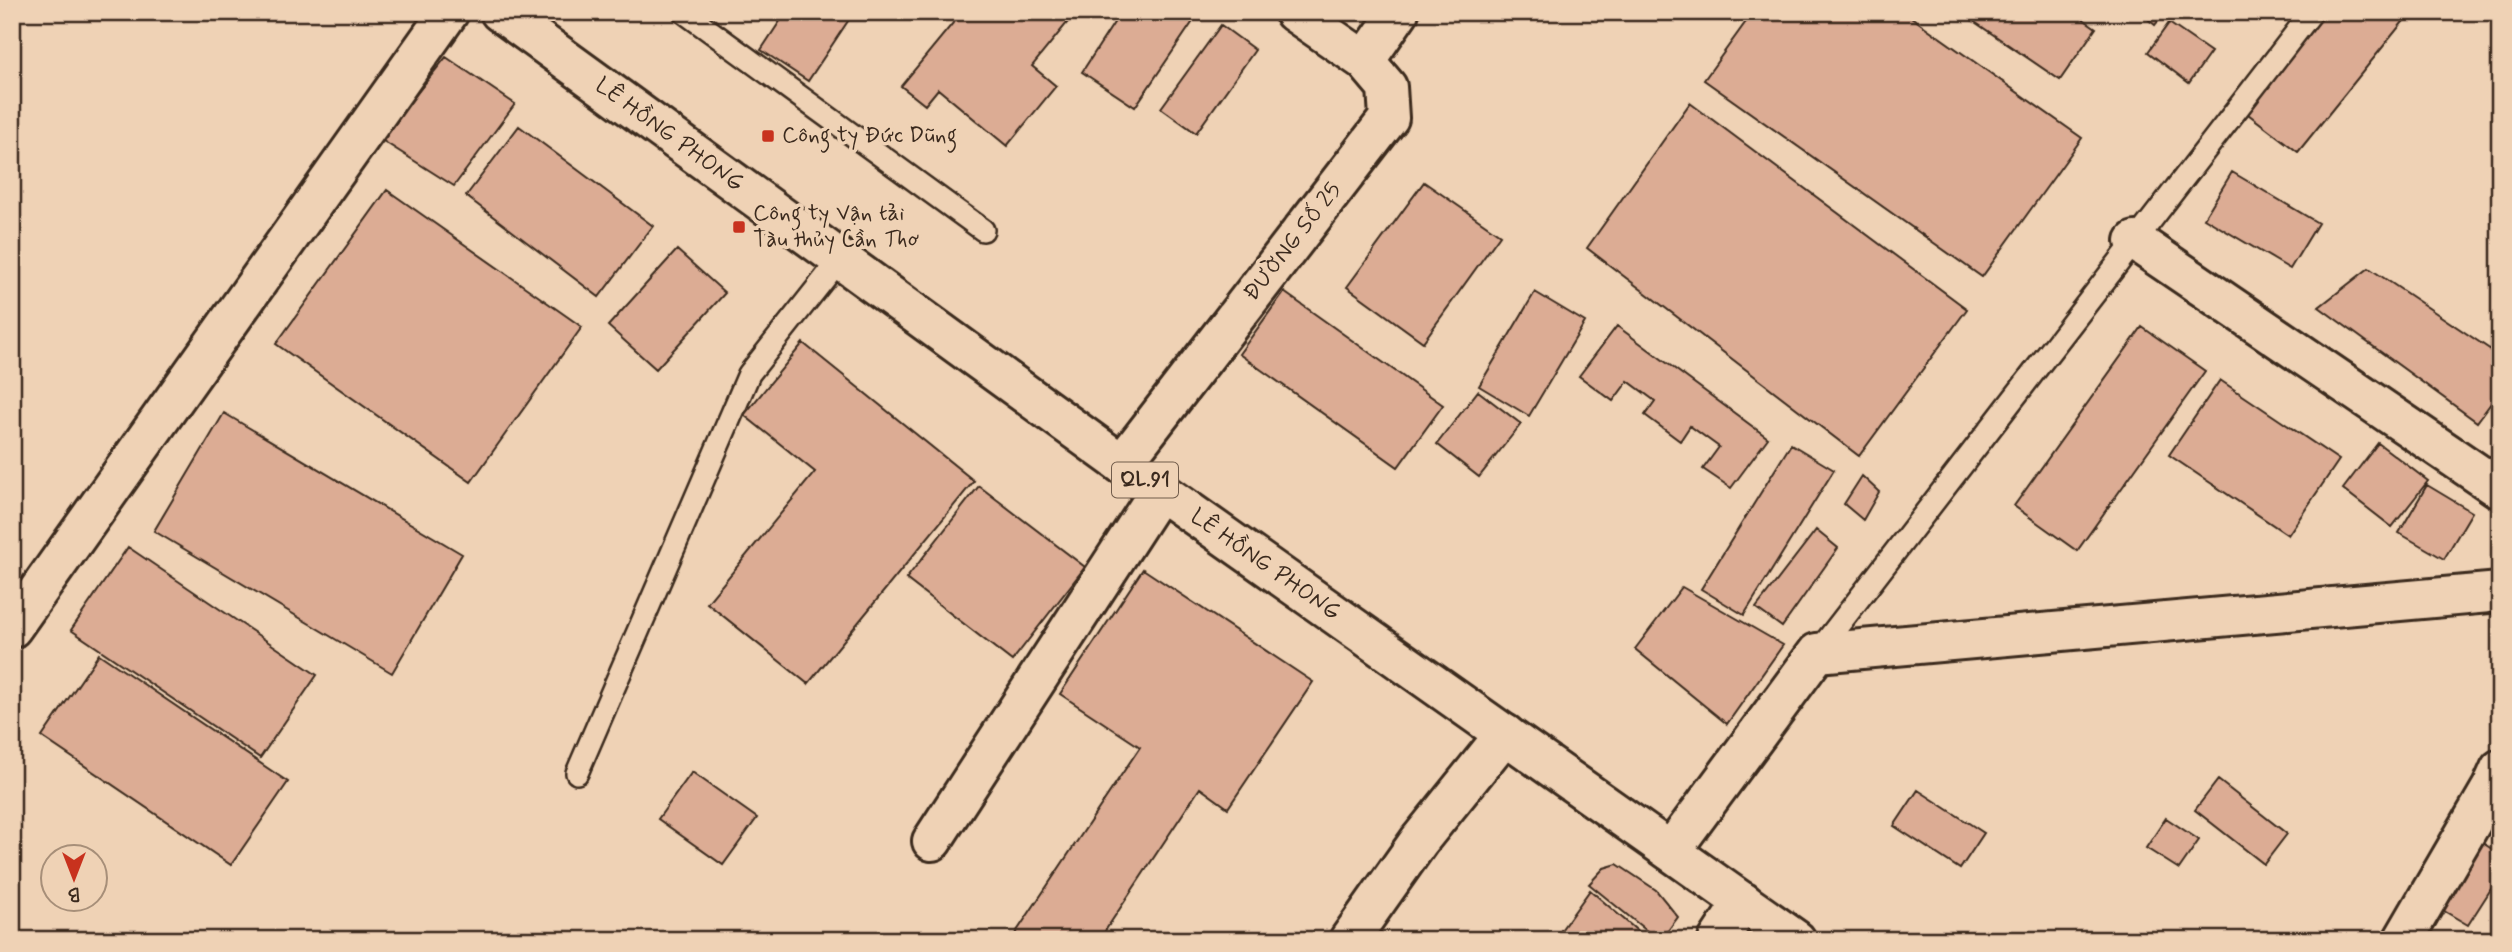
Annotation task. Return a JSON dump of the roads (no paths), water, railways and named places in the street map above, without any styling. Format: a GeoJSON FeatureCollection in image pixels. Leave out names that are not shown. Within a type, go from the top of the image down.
{"type":"FeatureCollection","features":[{"type":"Feature","properties":{"kind":"main road"},"geometry":{"type":"LineString","coordinates":[[12,628],[449,12]]}},
{"type":"Feature","properties":{"kind":"main road","name":"LÊ HỒNG PHONG"},"geometry":{"type":"LineString","coordinates":[[500,12],[1122,464],[1796,940]]}},
{"type":"Feature","properties":{"kind":"main road","name":"ĐƯỜNG SỐ 25"},"geometry":{"type":"LineString","coordinates":[[1122,464],[1389,118],[1387,87],[1365,61],[1294,12]]}},
{"type":"Feature","properties":{"kind":"main road"},"geometry":{"type":"LineString","coordinates":[[1365,61],[1399,12]]}},
{"type":"Feature","properties":{"kind":"main road"},"geometry":{"type":"LineString","coordinates":[[2135,241],[2500,489]]}},
{"type":"Feature","properties":{"kind":"main road"},"geometry":{"type":"LineString","coordinates":[[932,841],[1160,490]]}},
{"type":"Feature","properties":{"kind":"main road"},"geometry":{"type":"LineString","coordinates":[[1671,851],[1817,653],[2500,592]]}},
{"type":"Feature","properties":{"kind":"main road"},"geometry":{"type":"LineString","coordinates":[[1349,940],[1419,841],[1504,734]]}},
{"type":"Feature","properties":{"kind":"main road"},"geometry":{"type":"LineString","coordinates":[[2403,940],[2500,769]]}},
{"type":"Feature","properties":{"kind":"main road"},"geometry":{"type":"LineString","coordinates":[[1718,940],[1743,902]]}},
{"type":"Feature","properties":{"kind":"lane"},"geometry":{"type":"LineString","coordinates":[[684,12],[984,230]]}},
{"type":"Feature","properties":{"kind":"lane"},"geometry":{"type":"LineString","coordinates":[[1817,653],[2312,12]]}},
{"type":"Feature","properties":{"kind":"lane"},"geometry":{"type":"LineString","coordinates":[[577,773],[749,374],[840,260]]}},
{"type":"Feature","properties":{"kind":"place","name":"Công ty Đức Dũng"},"geometry":{"type":"Point","coordinates":[768,136]}},
{"type":"Feature","properties":{"kind":"place","name":"Công ty Vận tải Tàu thủy Cần Thơ"},"geometry":{"type":"Point","coordinates":[739,227]}}]}
